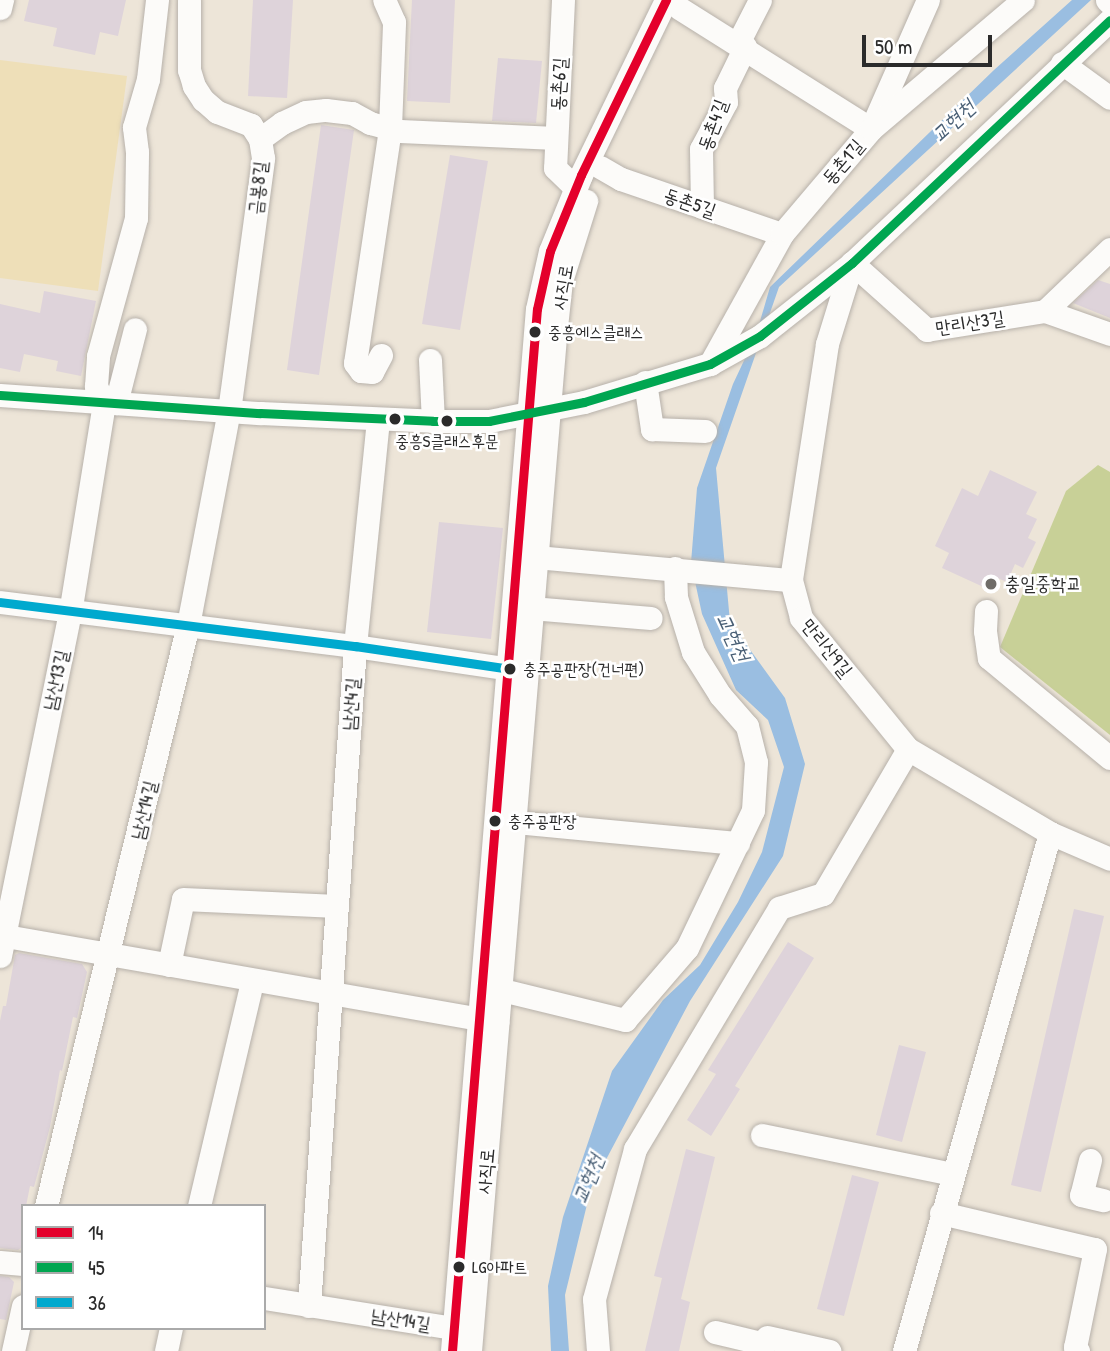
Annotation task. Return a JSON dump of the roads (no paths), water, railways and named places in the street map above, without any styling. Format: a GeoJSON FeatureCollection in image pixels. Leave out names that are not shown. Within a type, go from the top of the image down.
{"type":"FeatureCollection","features":[{"type":"Feature","properties":{"kind":"street"},"geometry":{"type":"LineString","coordinates":[[0,8],[2,0]]}},
{"type":"Feature","properties":{"kind":"street"},"geometry":{"type":"LineString","coordinates":[[110,403],[96,386],[98,356],[136,218],[137,152],[134,127],[148,79],[157,0]]}},
{"type":"Feature","properties":{"kind":"street","name":"금봉8길"},"geometry":{"type":"LineString","coordinates":[[189,0],[189,70],[194,86],[202,100],[217,112],[251,125],[260,139],[263,158],[229,411]]}},
{"type":"Feature","properties":{"kind":"street"},"geometry":{"type":"LineString","coordinates":[[381,355],[372,372],[361,371],[355,363],[390,128],[394,22],[384,0]]}},
{"type":"Feature","properties":{"kind":"street","name":"동촌6길"},"geometry":{"type":"LineString","coordinates":[[563,0],[555,168],[576,188]]}},
{"type":"Feature","properties":{"kind":"street","name":"동촌4길"},"geometry":{"type":"LineString","coordinates":[[702,207],[701,149],[726,102],[725,88],[760,0]]}},
{"type":"Feature","properties":{"kind":"street"},"geometry":{"type":"LineString","coordinates":[[676,3],[872,129],[928,0]]}},
{"type":"Feature","properties":{"kind":"street","name":"동촌1길"},"geometry":{"type":"LineString","coordinates":[[710,365],[782,234],[872,129],[1023,0]]}},
{"type":"Feature","properties":{"kind":"street","name":"사직로"},"geometry":{"type":"LineString","coordinates":[[470,1351],[510,669],[537,411],[561,281],[576,230],[600,167],[676,3]]}},
{"type":"Feature","properties":{"kind":"street","name":"사직로"},"geometry":{"type":"LineString","coordinates":[[453,1340],[490,1021],[502,990],[536,556],[537,309],[550,251],[576,188],[676,3]]}},
{"type":"Feature","properties":{"kind":"street"},"geometry":{"type":"LineString","coordinates":[[0,395],[378,419],[489,421],[584,401],[710,365],[760,336],[852,263],[1062,62],[1110,20]]}},
{"type":"Feature","properties":{"kind":"street"},"geometry":{"type":"LineString","coordinates":[[1062,62],[1110,98]]}},
{"type":"Feature","properties":{"kind":"street"},"geometry":{"type":"LineString","coordinates":[[260,139],[282,123],[306,112],[352,113],[370,123],[390,128],[556,138]]}},
{"type":"Feature","properties":{"kind":"street","name":"동촌5길"},"geometry":{"type":"LineString","coordinates":[[600,167],[621,179],[782,234]]}},
{"type":"Feature","properties":{"kind":"street"},"geometry":{"type":"LineString","coordinates":[[1045,311],[1110,249]]}},
{"type":"Feature","properties":{"kind":"street","name":"만리산3길"},"geometry":{"type":"LineString","coordinates":[[852,263],[927,330],[1045,311],[1110,334]]}},
{"type":"Feature","properties":{"kind":"street","name":"만리산9길"},"geometry":{"type":"LineString","coordinates":[[852,263],[827,344],[791,580],[801,618],[908,749],[1050,833],[1110,859]]}},
{"type":"Feature","properties":{"kind":"street","name":"남산13길"},"geometry":{"type":"LineString","coordinates":[[1,942],[70,612],[110,403],[135,329]]}},
{"type":"Feature","properties":{"kind":"street"},"geometry":{"type":"LineString","coordinates":[[430,360],[433,421]]}},
{"type":"Feature","properties":{"kind":"street"},"geometry":{"type":"LineString","coordinates":[[645,382],[652,429],[705,431]]}},
{"type":"Feature","properties":{"kind":"street","name":"남산14길"},"geometry":{"type":"LineString","coordinates":[[47,1204],[188,625],[229,411]]}},
{"type":"Feature","properties":{"kind":"street","name":"남산4길"},"geometry":{"type":"LineString","coordinates":[[309,1306],[355,646],[378,419]]}},
{"type":"Feature","properties":{"kind":"street"},"geometry":{"type":"LineString","coordinates":[[536,556],[791,580]]}},
{"type":"Feature","properties":{"kind":"street"},"geometry":{"type":"LineString","coordinates":[[502,990],[625,1020],[687,948],[753,810],[756,762],[747,726],[720,695],[693,652],[676,597],[675,568]]}},
{"type":"Feature","properties":{"kind":"street"},"geometry":{"type":"LineString","coordinates":[[0,602],[355,646],[510,669]]}},
{"type":"Feature","properties":{"kind":"street"},"geometry":{"type":"LineString","coordinates":[[531,608],[651,618]]}},
{"type":"Feature","properties":{"kind":"street"},"geometry":{"type":"LineString","coordinates":[[986,611],[985,631],[989,658],[1110,758]]}},
{"type":"Feature","properties":{"kind":"street"},"geometry":{"type":"LineString","coordinates":[[598,1351],[594,1299],[635,1149],[779,908],[823,894],[908,749]]}},
{"type":"Feature","properties":{"kind":"street"},"geometry":{"type":"LineString","coordinates":[[514,822],[738,843]]}},
{"type":"Feature","properties":{"kind":"street"},"geometry":{"type":"LineString","coordinates":[[904,1351],[1050,833]]}},
{"type":"Feature","properties":{"kind":"street"},"geometry":{"type":"LineString","coordinates":[[169,965],[183,899],[337,906]]}},
{"type":"Feature","properties":{"kind":"street"},"geometry":{"type":"LineString","coordinates":[[1,942],[109,955],[490,1021]]}},
{"type":"Feature","properties":{"kind":"street"},"geometry":{"type":"LineString","coordinates":[[199,1204],[252,981]]}},
{"type":"Feature","properties":{"kind":"street"},"geometry":{"type":"LineString","coordinates":[[762,1135],[952,1174]]}},
{"type":"Feature","properties":{"kind":"street"},"geometry":{"type":"LineString","coordinates":[[1090,1160],[1081,1195],[1103,1200]]}},
{"type":"Feature","properties":{"kind":"street"},"geometry":{"type":"LineString","coordinates":[[941,1213],[1095,1249],[1075,1348],[1078,1351]]}},
{"type":"Feature","properties":{"kind":"street"},"geometry":{"type":"LineString","coordinates":[[0,1262],[21,1264]]}},
{"type":"Feature","properties":{"kind":"street","name":"남산14길"},"geometry":{"type":"LineString","coordinates":[[266,1298],[453,1340]]}},
{"type":"Feature","properties":{"kind":"street"},"geometry":{"type":"LineString","coordinates":[[13,1351],[21,1315]]}},
{"type":"Feature","properties":{"kind":"street"},"geometry":{"type":"LineString","coordinates":[[166,1351],[171,1330]]}},
{"type":"Feature","properties":{"kind":"street"},"geometry":{"type":"LineString","coordinates":[[715,1332],[829,1351]]}},
{"type":"Feature","properties":{"kind":"water","name":"교현천"},"geometry":{"type":"Polygon","coordinates":[[[1072,0],[1091,0],[779,287],[716,468],[730,622],[785,698],[805,764],[783,856],[690,1001],[591,1188],[565,1295],[569,1351],[551,1351],[548,1286],[563,1217],[612,1071],[663,1000],[700,965],[738,902],[762,852],[784,767],[768,720],[736,690],[702,614],[691,563],[697,488],[733,384],[756,335],[770,287],[994,70],[1072,0]]]}},
{"type":"Feature","properties":{"kind":"place","name":"중흥에스클래스"},"geometry":{"type":"Point","coordinates":[535,332]}},
{"type":"Feature","properties":{"kind":"place","name":"중흥S클래스후문"},"geometry":{"type":"Point","coordinates":[447,421]}},
{"type":"Feature","properties":{"kind":"place","name":"충일중학교"},"geometry":{"type":"Point","coordinates":[991,584]}},
{"type":"Feature","properties":{"kind":"place","name":"충주공판장(건너편)"},"geometry":{"type":"Point","coordinates":[510,669]}},
{"type":"Feature","properties":{"kind":"place","name":"충주공판장"},"geometry":{"type":"Point","coordinates":[495,821]}},
{"type":"Feature","properties":{"kind":"place","name":"LG아파트"},"geometry":{"type":"Point","coordinates":[459,1267]}}]}
